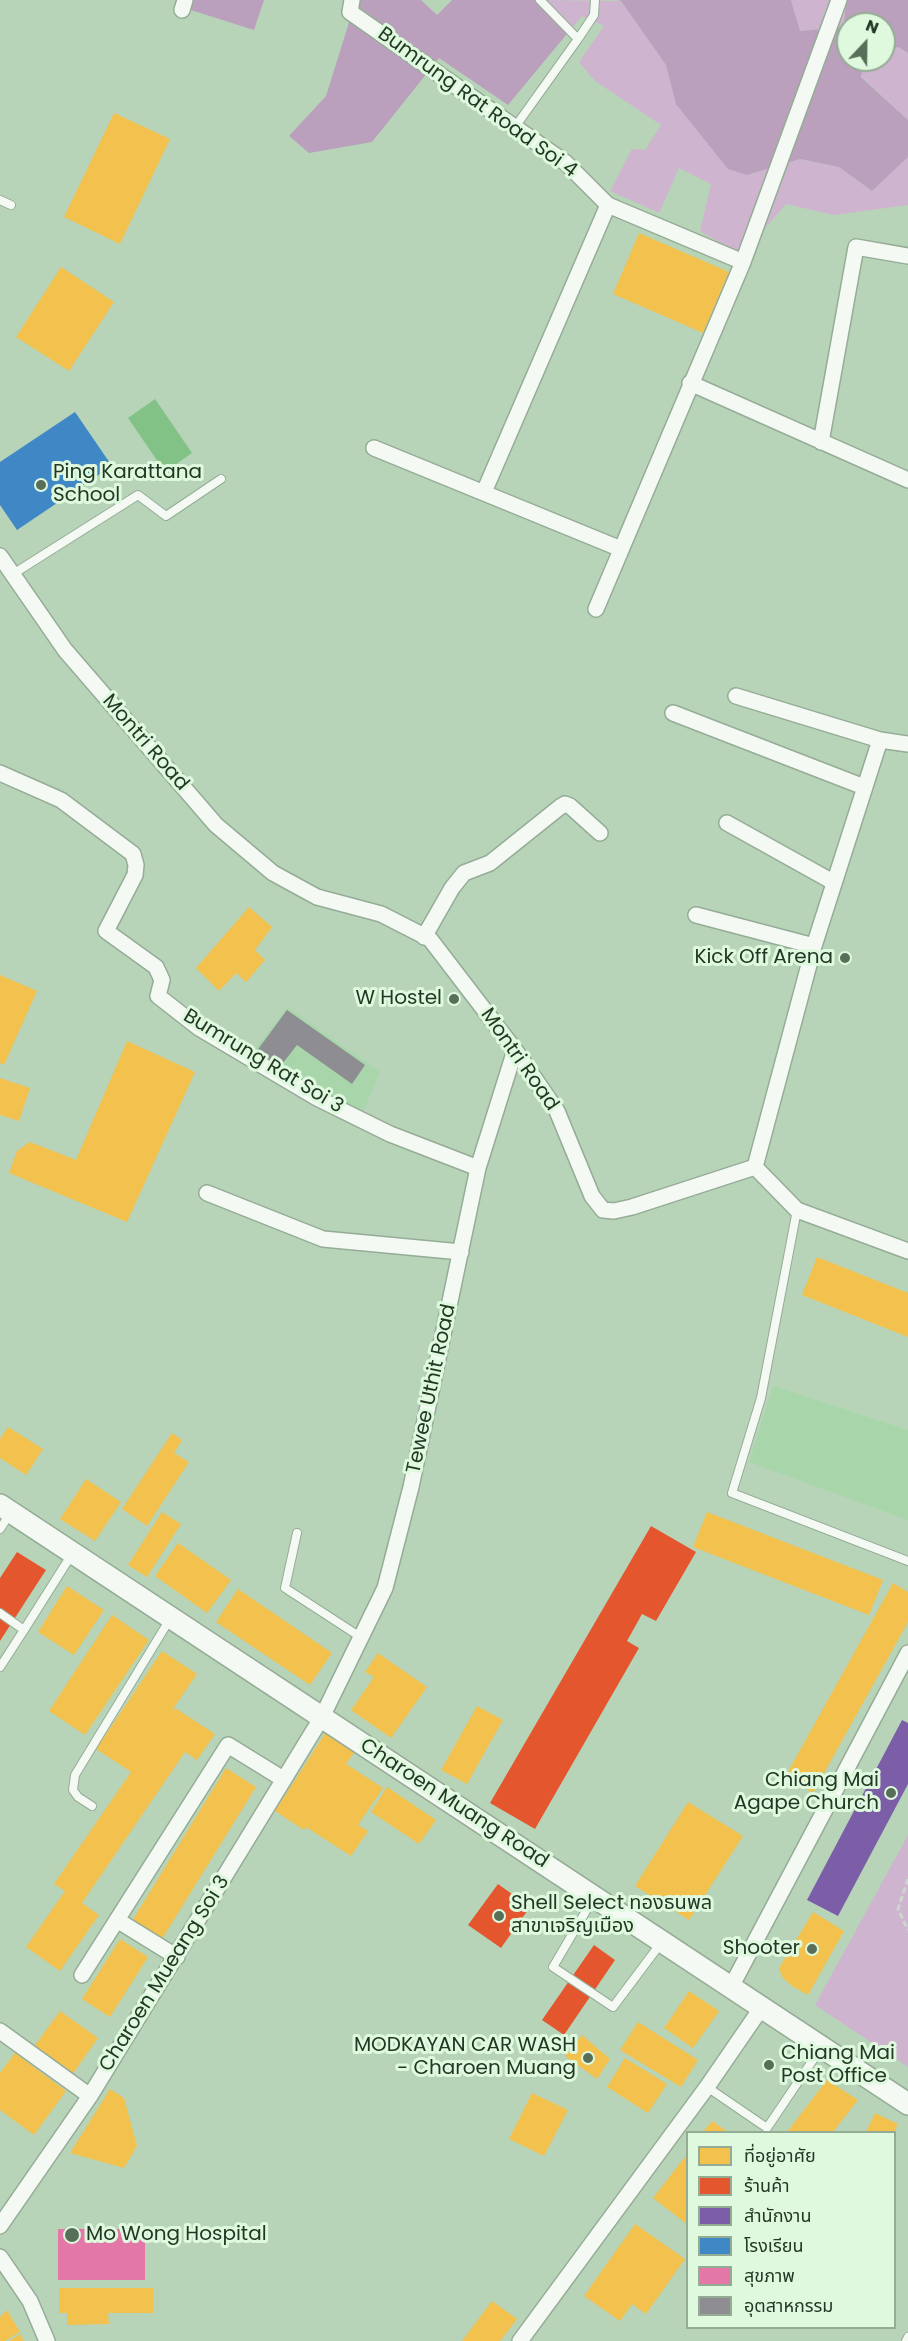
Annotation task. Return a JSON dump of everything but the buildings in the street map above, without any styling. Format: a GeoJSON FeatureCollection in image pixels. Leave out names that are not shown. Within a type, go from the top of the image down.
{"type":"FeatureCollection","features":[{"type":"Feature","properties":{"kind":"main road","name":"Charoen Muang Road"},"geometry":{"type":"LineString","coordinates":[[4,1515],[73,1553],[908,2104]]}},
{"type":"Feature","properties":{"kind":"street","name":"Bumrung Rat Road Soi 4"},"geometry":{"type":"LineString","coordinates":[[352,0],[350,12],[566,164],[608,205],[743,262]]}},
{"type":"Feature","properties":{"kind":"street"},"geometry":{"type":"LineString","coordinates":[[596,609],[743,262],[839,0]]}},
{"type":"Feature","properties":{"kind":"street"},"geometry":{"type":"LineString","coordinates":[[484,492],[608,205]]}},
{"type":"Feature","properties":{"kind":"street"},"geometry":{"type":"LineString","coordinates":[[820,442],[856,247],[908,256]]}},
{"type":"Feature","properties":{"kind":"street"},"geometry":{"type":"LineString","coordinates":[[690,383],[908,480]]}},
{"type":"Feature","properties":{"kind":"street"},"geometry":{"type":"LineString","coordinates":[[374,448],[621,549]]}},
{"type":"Feature","properties":{"kind":"street","name":"Montri Road"},"geometry":{"type":"LineString","coordinates":[[0,556],[65,650],[216,825],[273,873],[317,897],[381,914],[430,939],[515,1050],[557,1111],[592,1196],[603,1209],[614,1211],[632,1207],[755,1167]]}},
{"type":"Feature","properties":{"kind":"street"},"geometry":{"type":"LineString","coordinates":[[736,696],[879,740],[908,744]]}},
{"type":"Feature","properties":{"kind":"street"},"geometry":{"type":"LineString","coordinates":[[673,713],[864,788]]}},
{"type":"Feature","properties":{"kind":"street"},"geometry":{"type":"LineString","coordinates":[[879,740],[814,945],[755,1167],[796,1210],[908,1251]]}},
{"type":"Feature","properties":{"kind":"street","name":"Bumrung Rat Soi 3"},"geometry":{"type":"LineString","coordinates":[[0,773],[62,800],[133,854],[136,865],[135,875],[106,931],[156,967],[162,980],[158,996],[199,1028],[317,1098],[390,1134],[478,1168]]}},
{"type":"Feature","properties":{"kind":"street"},"geometry":{"type":"LineString","coordinates":[[424,936],[452,888],[464,873],[490,862],[565,804],[600,833]]}},
{"type":"Feature","properties":{"kind":"street"},"geometry":{"type":"LineString","coordinates":[[727,823],[833,882]]}},
{"type":"Feature","properties":{"kind":"street"},"geometry":{"type":"LineString","coordinates":[[696,915],[814,945]]}},
{"type":"Feature","properties":{"kind":"street","name":"Tewee Uthit Road"},"geometry":{"type":"LineString","coordinates":[[322,1717],[385,1588],[411,1487],[478,1168],[515,1050]]}},
{"type":"Feature","properties":{"kind":"street"},"geometry":{"type":"LineString","coordinates":[[207,1193],[323,1239],[461,1252]]}},
{"type":"Feature","properties":{"kind":"street"},"geometry":{"type":"LineString","coordinates":[[731,1987],[908,1653]]}},
{"type":"Feature","properties":{"kind":"street","name":"Charoen Mueang Soi 3"},"geometry":{"type":"LineString","coordinates":[[0,2226],[90,2096],[322,1717]]}},
{"type":"Feature","properties":{"kind":"street"},"geometry":{"type":"LineString","coordinates":[[82,1976],[228,1745],[284,1779]]}},
{"type":"Feature","properties":{"kind":"street"},"geometry":{"type":"LineString","coordinates":[[117,1920],[177,1956]]}},
{"type":"Feature","properties":{"kind":"street"},"geometry":{"type":"LineString","coordinates":[[527,2338],[762,2007]]}},
{"type":"Feature","properties":{"kind":"street"},"geometry":{"type":"LineString","coordinates":[[0,2031],[90,2096]]}},
{"type":"Feature","properties":{"kind":"street"},"geometry":{"type":"LineString","coordinates":[[0,2257],[30,2301],[47,2341]]}},
{"type":"Feature","properties":{"kind":"lane"},"geometry":{"type":"LineString","coordinates":[[540,0],[578,39]]}},
{"type":"Feature","properties":{"kind":"lane"},"geometry":{"type":"LineString","coordinates":[[515,127],[594,15],[595,0]]}},
{"type":"Feature","properties":{"kind":"lane"},"geometry":{"type":"LineString","coordinates":[[0,200],[10,205]]}},
{"type":"Feature","properties":{"kind":"lane"},"geometry":{"type":"LineString","coordinates":[[13,574],[138,495],[166,516],[221,479]]}},
{"type":"Feature","properties":{"kind":"lane"},"geometry":{"type":"LineString","coordinates":[[796,1210],[761,1398],[732,1493],[908,1561]]}},
{"type":"Feature","properties":{"kind":"lane"},"geometry":{"type":"LineString","coordinates":[[297,1533],[285,1588],[362,1638]]}},
{"type":"Feature","properties":{"kind":"lane"},"geometry":{"type":"LineString","coordinates":[[0,1667],[73,1553]]}},
{"type":"Feature","properties":{"kind":"lane"},"geometry":{"type":"LineString","coordinates":[[0,1613],[24,1630]]}},
{"type":"Feature","properties":{"kind":"lane"},"geometry":{"type":"LineString","coordinates":[[92,1806],[78,1797],[73,1790],[75,1775],[171,1618]]}},
{"type":"Feature","properties":{"kind":"lane"},"geometry":{"type":"LineString","coordinates":[[594,1897],[553,1967],[613,2007],[662,1941]]}},
{"type":"Feature","properties":{"kind":"lane"},"geometry":{"type":"LineString","coordinates":[[707,2087],[767,2128],[822,2047]]}},
{"type":"Feature","properties":{"kind":"path"},"geometry":{"type":"LineString","coordinates":[[908,1879],[898,1909],[908,1930]]}},
{"type":"Feature","properties":{"kind":"shaded area"},"geometry":{"type":"Polygon","coordinates":[[[176,0],[264,0],[254,30],[175,5],[176,0]]]}},
{"type":"Feature","properties":{"kind":"shaded area"},"geometry":{"type":"Polygon","coordinates":[[[356,0],[421,0],[437,15],[452,0],[547,0],[571,29],[508,105],[439,58],[372,142],[309,153],[289,136],[326,96],[356,0]]]}},
{"type":"Feature","properties":{"kind":"shaded area"},"geometry":{"type":"Polygon","coordinates":[[[547,0],[621,1],[666,65],[676,104],[747,175],[799,159],[839,167],[872,191],[908,157],[908,205],[834,215],[786,204],[741,255],[700,231],[711,184],[679,168],[659,213],[610,191],[632,149],[645,150],[661,125],[595,81],[579,62],[604,26],[582,16],[571,29],[547,0]]]}},
{"type":"Feature","properties":{"kind":"shaded area"},"geometry":{"type":"Polygon","coordinates":[[[617,0],[791,0],[800,31],[836,28],[836,72],[862,72],[861,77],[908,120],[908,157],[872,191],[839,167],[800,159],[747,175],[728,169],[676,104],[666,65],[621,1],[617,0]]]}},
{"type":"Feature","properties":{"kind":"shaded area"},"geometry":{"type":"Polygon","coordinates":[[[791,0],[846,0],[846,12],[836,12],[836,28],[800,31],[791,0]]]}},
{"type":"Feature","properties":{"kind":"shaded area"},"geometry":{"type":"Polygon","coordinates":[[[846,0],[908,0],[908,53],[896,48],[896,12],[845,12],[846,0]]]}},
{"type":"Feature","properties":{"kind":"shaded area"},"geometry":{"type":"Polygon","coordinates":[[[896,48],[908,53],[908,120],[861,76],[862,72],[896,72],[896,48]]]}},
{"type":"Feature","properties":{"kind":"shaded area"},"geometry":{"type":"Polygon","coordinates":[[[155,399],[192,453],[165,472],[128,418],[155,399]]]}},
{"type":"Feature","properties":{"kind":"shaded area"},"geometry":{"type":"Polygon","coordinates":[[[287,1007],[380,1072],[362,1114],[290,1077],[252,1053],[287,1007]]]}},
{"type":"Feature","properties":{"kind":"shaded area"},"geometry":{"type":"Polygon","coordinates":[[[773,1386],[908,1430],[908,1520],[749,1462],[773,1386]]]}},
{"type":"Feature","properties":{"kind":"shaded area"},"geometry":{"type":"Polygon","coordinates":[[[908,1835],[908,2067],[815,2005],[908,1835]]]}},
{"type":"Feature","properties":{"kind":"place","name":"Ping Karattana School"},"geometry":{"type":"Point","coordinates":[41,485]}},
{"type":"Feature","properties":{"kind":"place","name":"Kick Off Arena"},"geometry":{"type":"Point","coordinates":[845,958]}},
{"type":"Feature","properties":{"kind":"place","name":"W Hostel"},"geometry":{"type":"Point","coordinates":[454,999]}},
{"type":"Feature","properties":{"kind":"place","name":"Chiang Mai Agape Church"},"geometry":{"type":"Point","coordinates":[891,1793]}},
{"type":"Feature","properties":{"kind":"place","name":"Shell Select ทองธนพล สาขาเจริญเมือง"},"geometry":{"type":"Point","coordinates":[499,1916]}},
{"type":"Feature","properties":{"kind":"place","name":"Shooter"},"geometry":{"type":"Point","coordinates":[812,1949]}},
{"type":"Feature","properties":{"kind":"place","name":"MODKAYAN CAR WASH - Charoen Muang"},"geometry":{"type":"Point","coordinates":[588,2058]}},
{"type":"Feature","properties":{"kind":"place","name":"Chiang Mai Post Office"},"geometry":{"type":"Point","coordinates":[769,2065]}},
{"type":"Feature","properties":{"kind":"place","name":"Mo Wong Hospital"},"geometry":{"type":"Point","coordinates":[72,2235]}}]}
